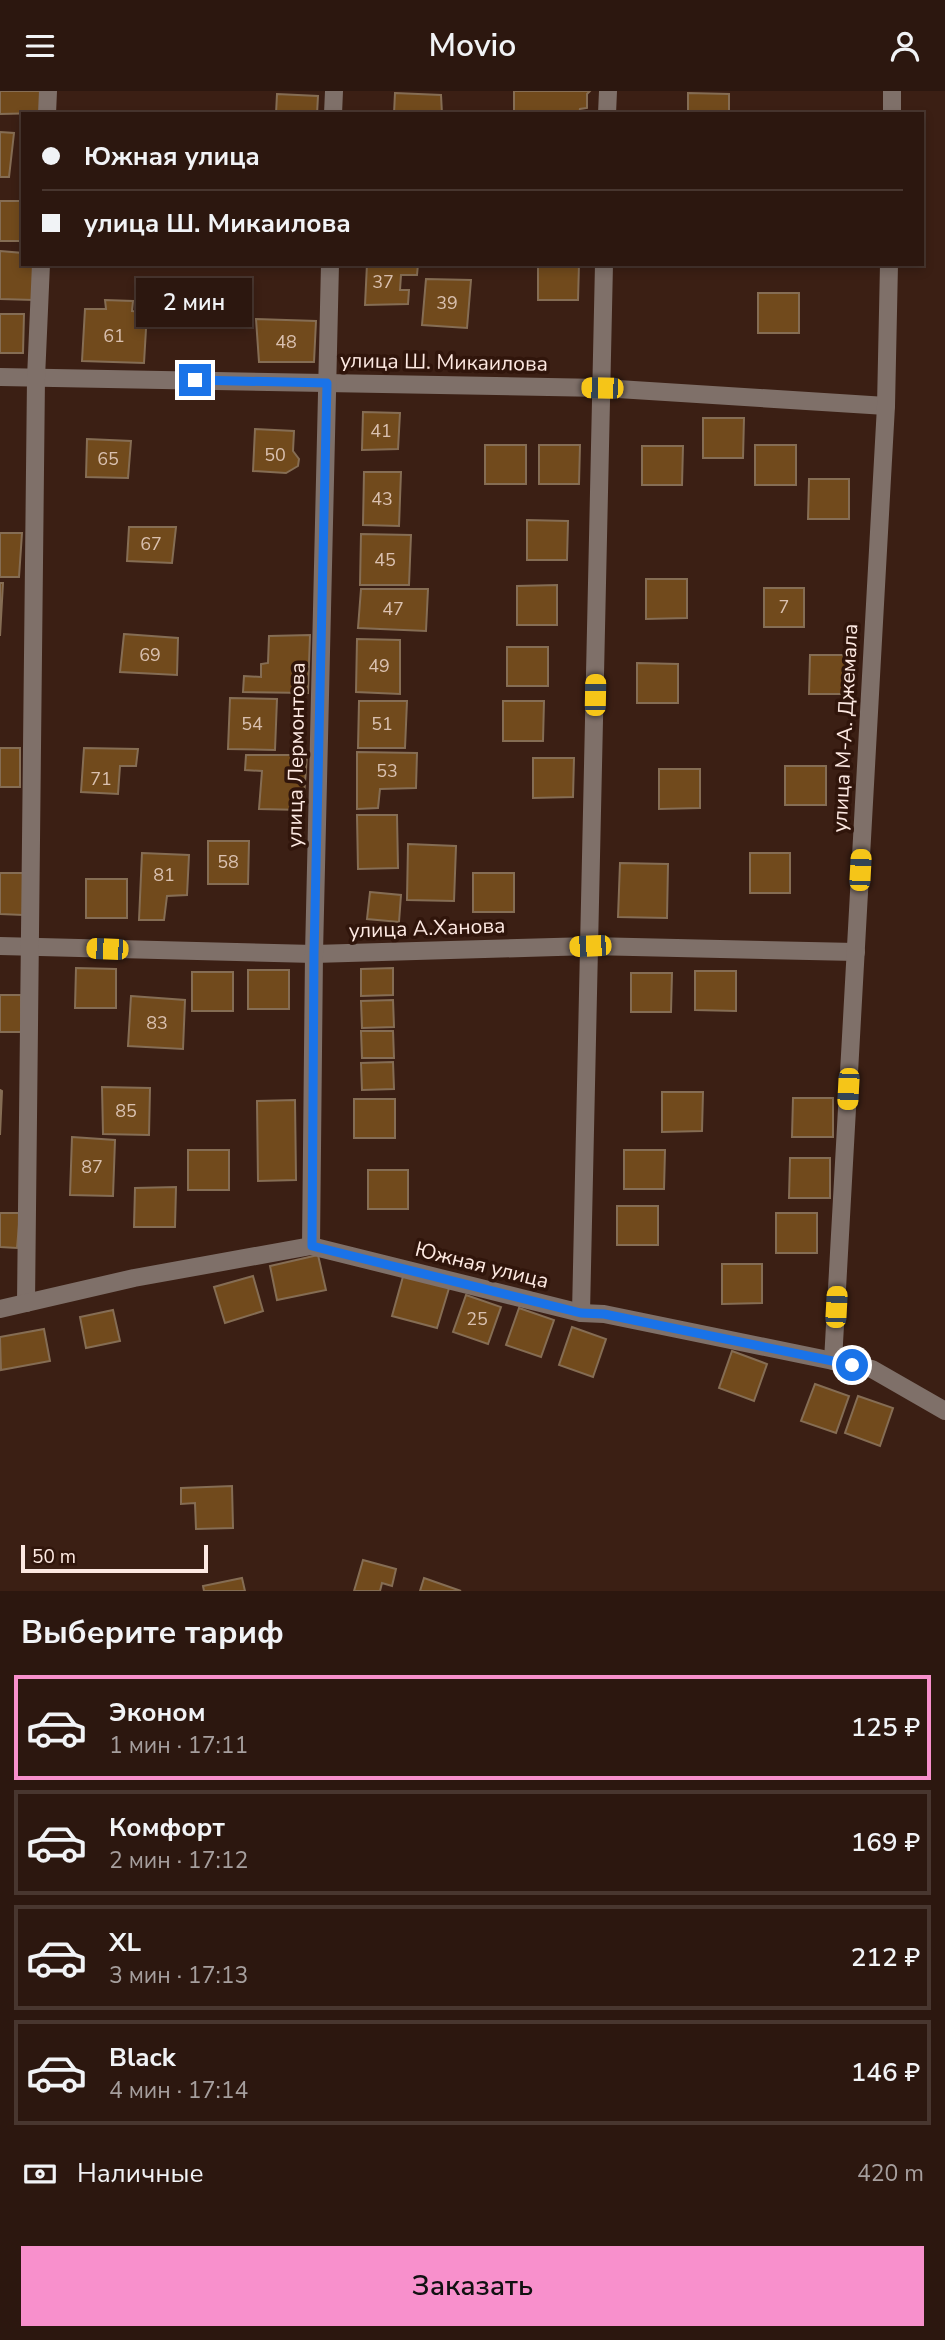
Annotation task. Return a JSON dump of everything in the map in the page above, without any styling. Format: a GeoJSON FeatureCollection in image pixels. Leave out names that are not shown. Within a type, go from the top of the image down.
{"type":"FeatureCollection","features":[{"type":"Feature","properties":{"kind":"street"},"geometry":{"type":"LineString","coordinates":[[47,112],[48,91]]}},
{"type":"Feature","properties":{"kind":"street"},"geometry":{"type":"LineString","coordinates":[[333,112],[334,91]]}},
{"type":"Feature","properties":{"kind":"street"},"geometry":{"type":"LineString","coordinates":[[607,112],[608,91]]}},
{"type":"Feature","properties":{"kind":"street"},"geometry":{"type":"LineString","coordinates":[[892,91],[892,112]]}},
{"type":"Feature","properties":{"kind":"street"},"geometry":{"type":"LineString","coordinates":[[26,1303],[36,377],[41,266]]}},
{"type":"Feature","properties":{"kind":"street","name":"улица Лермонтова"},"geometry":{"type":"LineString","coordinates":[[312,1246],[314,954],[330,266]]}},
{"type":"Feature","properties":{"kind":"street"},"geometry":{"type":"LineString","coordinates":[[581,1313],[604,266]]}},
{"type":"Feature","properties":{"kind":"street","name":"улица М-А. Джемала"},"geometry":{"type":"LineString","coordinates":[[833,1361],[886,406],[889,266]]}},
{"type":"Feature","properties":{"kind":"street","name":"улица Ш. Микаилова"},"geometry":{"type":"LineString","coordinates":[[0,377],[602,388],[886,406]]}},
{"type":"Feature","properties":{"kind":"street","name":"улица А.Ханова"},"geometry":{"type":"LineString","coordinates":[[0,946],[314,954],[590,946],[856,952]]}},
{"type":"Feature","properties":{"kind":"street","name":"Южная улица"},"geometry":{"type":"LineString","coordinates":[[0,1309],[134,1277],[312,1246],[581,1313],[604,1314],[872,1369],[945,1411]]}},
{"type":"Feature","properties":{"kind":"building"},"geometry":{"type":"Polygon","coordinates":[[[0,91],[43,91],[42,112],[0,114],[0,91]]]}},
{"type":"Feature","properties":{"kind":"building"},"geometry":{"type":"Polygon","coordinates":[[[514,91],[590,91],[587,94],[587,108],[580,109],[579,112],[514,112],[514,91]]]}},
{"type":"Feature","properties":{"kind":"building"},"geometry":{"type":"Polygon","coordinates":[[[395,93],[441,95],[442,112],[394,112],[395,93]]]}},
{"type":"Feature","properties":{"kind":"building"},"geometry":{"type":"Polygon","coordinates":[[[688,93],[729,94],[729,112],[688,112],[688,93]]]}},
{"type":"Feature","properties":{"kind":"building"},"geometry":{"type":"Polygon","coordinates":[[[277,94],[318,96],[317,112],[276,112],[277,94]]]}},
{"type":"Feature","properties":{"kind":"building"},"geometry":{"type":"Polygon","coordinates":[[[0,132],[14,133],[9,177],[0,177],[0,132]]]}},
{"type":"Feature","properties":{"kind":"building"},"geometry":{"type":"Polygon","coordinates":[[[0,201],[21,201],[21,241],[0,241],[0,201]]]}},
{"type":"Feature","properties":{"kind":"building"},"geometry":{"type":"Polygon","coordinates":[[[0,251],[21,253],[21,266],[35,266],[34,300],[0,299],[0,251]]]}},
{"type":"Feature","properties":{"kind":"building"},"geometry":{"type":"Polygon","coordinates":[[[367,266],[418,266],[417,275],[401,275],[400,290],[409,290],[408,304],[365,305],[367,266]]]}},
{"type":"Feature","properties":{"kind":"building"},"geometry":{"type":"Polygon","coordinates":[[[538,266],[579,266],[578,300],[538,300],[538,266]]]}},
{"type":"Feature","properties":{"kind":"building"},"geometry":{"type":"Polygon","coordinates":[[[426,279],[471,280],[467,328],[422,325],[426,279]]]}},
{"type":"Feature","properties":{"kind":"building"},"geometry":{"type":"Polygon","coordinates":[[[758,293],[799,293],[799,333],[758,333],[758,293]]]}},
{"type":"Feature","properties":{"kind":"building"},"geometry":{"type":"Polygon","coordinates":[[[105,300],[133,301],[132,311],[147,312],[144,363],[82,361],[85,309],[106,309],[105,300]]]}},
{"type":"Feature","properties":{"kind":"building"},"geometry":{"type":"Polygon","coordinates":[[[0,314],[24,314],[23,353],[0,353],[0,314]]]}},
{"type":"Feature","properties":{"kind":"building"},"geometry":{"type":"Polygon","coordinates":[[[256,319],[316,321],[314,362],[259,362],[256,319]]]}},
{"type":"Feature","properties":{"kind":"building"},"geometry":{"type":"Polygon","coordinates":[[[363,412],[400,413],[398,449],[362,450],[363,412]]]}},
{"type":"Feature","properties":{"kind":"building"},"geometry":{"type":"Polygon","coordinates":[[[703,418],[744,418],[743,458],[703,458],[703,418]]]}},
{"type":"Feature","properties":{"kind":"building"},"geometry":{"type":"Polygon","coordinates":[[[255,429],[294,431],[293,451],[299,459],[298,466],[286,473],[253,471],[255,429]]]}},
{"type":"Feature","properties":{"kind":"building"},"geometry":{"type":"Polygon","coordinates":[[[87,439],[131,441],[128,478],[86,477],[87,439]]]}},
{"type":"Feature","properties":{"kind":"building"},"geometry":{"type":"Polygon","coordinates":[[[485,445],[526,445],[526,484],[485,484],[485,445]]]}},
{"type":"Feature","properties":{"kind":"building"},"geometry":{"type":"Polygon","coordinates":[[[539,445],[580,445],[579,484],[539,484],[539,445]]]}},
{"type":"Feature","properties":{"kind":"building"},"geometry":{"type":"Polygon","coordinates":[[[755,445],[796,445],[796,485],[755,485],[755,445]]]}},
{"type":"Feature","properties":{"kind":"building"},"geometry":{"type":"Polygon","coordinates":[[[642,446],[683,446],[682,485],[642,485],[642,446]]]}},
{"type":"Feature","properties":{"kind":"building"},"geometry":{"type":"Polygon","coordinates":[[[364,472],[401,472],[399,526],[363,525],[364,472]]]}},
{"type":"Feature","properties":{"kind":"building"},"geometry":{"type":"Polygon","coordinates":[[[809,479],[849,479],[849,519],[808,519],[809,479]]]}},
{"type":"Feature","properties":{"kind":"building"},"geometry":{"type":"Polygon","coordinates":[[[527,520],[568,521],[567,560],[527,560],[527,520]]]}},
{"type":"Feature","properties":{"kind":"building"},"geometry":{"type":"Polygon","coordinates":[[[129,527],[176,527],[172,563],[127,561],[129,527]]]}},
{"type":"Feature","properties":{"kind":"building"},"geometry":{"type":"Polygon","coordinates":[[[0,533],[22,533],[19,577],[0,577],[0,533]]]}},
{"type":"Feature","properties":{"kind":"building"},"geometry":{"type":"Polygon","coordinates":[[[361,534],[411,535],[409,585],[360,585],[361,534]]]}},
{"type":"Feature","properties":{"kind":"building"},"geometry":{"type":"Polygon","coordinates":[[[646,579],[687,579],[687,618],[646,619],[646,579]]]}},
{"type":"Feature","properties":{"kind":"building"},"geometry":{"type":"Polygon","coordinates":[[[0,583],[3,583],[0,636],[0,583]]]}},
{"type":"Feature","properties":{"kind":"building"},"geometry":{"type":"Polygon","coordinates":[[[557,585],[557,625],[517,625],[517,586],[557,585]]]}},
{"type":"Feature","properties":{"kind":"building"},"geometry":{"type":"Polygon","coordinates":[[[764,588],[804,588],[804,627],[764,627],[764,588]]]}},
{"type":"Feature","properties":{"kind":"building"},"geometry":{"type":"Polygon","coordinates":[[[361,589],[428,589],[426,631],[358,628],[361,589]]]}},
{"type":"Feature","properties":{"kind":"building"},"geometry":{"type":"Polygon","coordinates":[[[124,634],[178,638],[177,675],[120,672],[124,634]]]}},
{"type":"Feature","properties":{"kind":"building"},"geometry":{"type":"Polygon","coordinates":[[[310,635],[308,693],[243,692],[244,676],[261,677],[261,664],[268,663],[269,636],[310,635]]]}},
{"type":"Feature","properties":{"kind":"building"},"geometry":{"type":"Polygon","coordinates":[[[357,639],[400,640],[400,694],[356,692],[357,639]]]}},
{"type":"Feature","properties":{"kind":"building"},"geometry":{"type":"Polygon","coordinates":[[[507,647],[548,647],[548,686],[507,686],[507,647]]]}},
{"type":"Feature","properties":{"kind":"building"},"geometry":{"type":"Polygon","coordinates":[[[810,655],[850,655],[850,694],[809,694],[810,655]]]}},
{"type":"Feature","properties":{"kind":"building"},"geometry":{"type":"Polygon","coordinates":[[[637,663],[678,664],[678,703],[637,703],[637,663]]]}},
{"type":"Feature","properties":{"kind":"building"},"geometry":{"type":"Polygon","coordinates":[[[230,698],[277,699],[275,750],[228,749],[230,698]]]}},
{"type":"Feature","properties":{"kind":"building"},"geometry":{"type":"Polygon","coordinates":[[[359,701],[407,701],[405,748],[358,748],[359,701]]]}},
{"type":"Feature","properties":{"kind":"building"},"geometry":{"type":"Polygon","coordinates":[[[503,701],[544,701],[543,741],[503,741],[503,701]]]}},
{"type":"Feature","properties":{"kind":"building"},"geometry":{"type":"Polygon","coordinates":[[[0,748],[20,748],[20,787],[0,787],[0,748]]]}},
{"type":"Feature","properties":{"kind":"building"},"geometry":{"type":"Polygon","coordinates":[[[84,748],[138,749],[136,766],[120,766],[118,794],[81,792],[84,748]]]}},
{"type":"Feature","properties":{"kind":"building"},"geometry":{"type":"Polygon","coordinates":[[[357,752],[417,753],[416,788],[380,789],[378,808],[357,809],[357,752]]]}},
{"type":"Feature","properties":{"kind":"building"},"geometry":{"type":"Polygon","coordinates":[[[246,755],[307,755],[303,810],[259,809],[262,771],[245,770],[246,755]]]}},
{"type":"Feature","properties":{"kind":"building"},"geometry":{"type":"Polygon","coordinates":[[[533,758],[574,758],[573,797],[533,798],[533,758]]]}},
{"type":"Feature","properties":{"kind":"building"},"geometry":{"type":"Polygon","coordinates":[[[785,766],[826,766],[826,805],[785,805],[785,766]]]}},
{"type":"Feature","properties":{"kind":"building"},"geometry":{"type":"Polygon","coordinates":[[[659,769],[700,769],[700,808],[659,809],[659,769]]]}},
{"type":"Feature","properties":{"kind":"building"},"geometry":{"type":"Polygon","coordinates":[[[357,815],[397,815],[398,868],[358,869],[357,815]]]}},
{"type":"Feature","properties":{"kind":"building"},"geometry":{"type":"Polygon","coordinates":[[[208,841],[249,841],[248,884],[208,884],[208,841]]]}},
{"type":"Feature","properties":{"kind":"building"},"geometry":{"type":"Polygon","coordinates":[[[408,844],[456,846],[454,901],[407,900],[408,844]]]}},
{"type":"Feature","properties":{"kind":"building"},"geometry":{"type":"Polygon","coordinates":[[[142,853],[189,855],[187,895],[167,896],[164,920],[139,920],[142,853]]]}},
{"type":"Feature","properties":{"kind":"building"},"geometry":{"type":"Polygon","coordinates":[[[750,853],[790,853],[790,893],[750,893],[750,853]]]}},
{"type":"Feature","properties":{"kind":"building"},"geometry":{"type":"Polygon","coordinates":[[[620,863],[668,864],[667,918],[618,917],[620,863]]]}},
{"type":"Feature","properties":{"kind":"building"},"geometry":{"type":"Polygon","coordinates":[[[0,873],[23,873],[23,915],[0,914],[0,873]]]}},
{"type":"Feature","properties":{"kind":"building"},"geometry":{"type":"Polygon","coordinates":[[[473,873],[514,873],[514,912],[473,912],[473,873]]]}},
{"type":"Feature","properties":{"kind":"building"},"geometry":{"type":"Polygon","coordinates":[[[86,879],[127,879],[127,918],[86,918],[86,879]]]}},
{"type":"Feature","properties":{"kind":"building"},"geometry":{"type":"Polygon","coordinates":[[[370,892],[401,895],[399,922],[367,919],[370,892]]]}},
{"type":"Feature","properties":{"kind":"building"},"geometry":{"type":"Polygon","coordinates":[[[76,968],[116,969],[116,1008],[75,1008],[76,968]]]}},
{"type":"Feature","properties":{"kind":"building"},"geometry":{"type":"Polygon","coordinates":[[[393,968],[393,995],[361,996],[361,969],[393,968]]]}},
{"type":"Feature","properties":{"kind":"building"},"geometry":{"type":"Polygon","coordinates":[[[248,970],[289,970],[289,1009],[248,1009],[248,970]]]}},
{"type":"Feature","properties":{"kind":"building"},"geometry":{"type":"Polygon","coordinates":[[[695,971],[736,971],[736,1011],[695,1010],[695,971]]]}},
{"type":"Feature","properties":{"kind":"building"},"geometry":{"type":"Polygon","coordinates":[[[192,972],[233,972],[233,1011],[192,1011],[192,972]]]}},
{"type":"Feature","properties":{"kind":"building"},"geometry":{"type":"Polygon","coordinates":[[[631,973],[672,973],[671,1012],[631,1012],[631,973]]]}},
{"type":"Feature","properties":{"kind":"building"},"geometry":{"type":"Polygon","coordinates":[[[0,995],[21,995],[21,1032],[0,1032],[0,995]]]}},
{"type":"Feature","properties":{"kind":"building"},"geometry":{"type":"Polygon","coordinates":[[[131,996],[185,1000],[183,1049],[128,1046],[131,996]]]}},
{"type":"Feature","properties":{"kind":"building"},"geometry":{"type":"Polygon","coordinates":[[[393,1000],[394,1027],[362,1028],[361,1001],[393,1000]]]}},
{"type":"Feature","properties":{"kind":"building"},"geometry":{"type":"Polygon","coordinates":[[[361,1031],[393,1031],[394,1058],[362,1058],[361,1031]]]}},
{"type":"Feature","properties":{"kind":"building"},"geometry":{"type":"Polygon","coordinates":[[[393,1062],[394,1089],[362,1090],[361,1063],[393,1062]]]}},
{"type":"Feature","properties":{"kind":"building"},"geometry":{"type":"Polygon","coordinates":[[[102,1087],[150,1088],[149,1135],[103,1134],[102,1087]]]}},
{"type":"Feature","properties":{"kind":"building"},"geometry":{"type":"Polygon","coordinates":[[[0,1090],[2,1091],[0,1135],[0,1090]]]}},
{"type":"Feature","properties":{"kind":"building"},"geometry":{"type":"Polygon","coordinates":[[[662,1092],[703,1092],[702,1131],[662,1132],[662,1092]]]}},
{"type":"Feature","properties":{"kind":"building"},"geometry":{"type":"Polygon","coordinates":[[[793,1098],[833,1098],[833,1137],[792,1137],[793,1098]]]}},
{"type":"Feature","properties":{"kind":"building"},"geometry":{"type":"Polygon","coordinates":[[[354,1099],[395,1099],[395,1138],[354,1138],[354,1099]]]}},
{"type":"Feature","properties":{"kind":"building"},"geometry":{"type":"Polygon","coordinates":[[[295,1100],[296,1180],[258,1181],[257,1101],[295,1100]]]}},
{"type":"Feature","properties":{"kind":"building"},"geometry":{"type":"Polygon","coordinates":[[[72,1137],[115,1140],[113,1196],[70,1195],[72,1137]]]}},
{"type":"Feature","properties":{"kind":"building"},"geometry":{"type":"Polygon","coordinates":[[[188,1150],[229,1150],[229,1190],[188,1190],[188,1150]]]}},
{"type":"Feature","properties":{"kind":"building"},"geometry":{"type":"Polygon","coordinates":[[[624,1150],[665,1150],[664,1189],[624,1189],[624,1150]]]}},
{"type":"Feature","properties":{"kind":"building"},"geometry":{"type":"Polygon","coordinates":[[[790,1158],[830,1158],[830,1198],[789,1198],[790,1158]]]}},
{"type":"Feature","properties":{"kind":"building"},"geometry":{"type":"Polygon","coordinates":[[[368,1170],[408,1170],[408,1209],[368,1209],[368,1170]]]}},
{"type":"Feature","properties":{"kind":"building"},"geometry":{"type":"Polygon","coordinates":[[[176,1187],[175,1227],[134,1227],[135,1188],[176,1187]]]}},
{"type":"Feature","properties":{"kind":"building"},"geometry":{"type":"Polygon","coordinates":[[[617,1206],[658,1206],[658,1245],[617,1245],[617,1206]]]}},
{"type":"Feature","properties":{"kind":"building"},"geometry":{"type":"Polygon","coordinates":[[[0,1213],[20,1213],[17,1248],[0,1247],[0,1213]]]}},
{"type":"Feature","properties":{"kind":"building"},"geometry":{"type":"Polygon","coordinates":[[[776,1213],[817,1213],[817,1253],[776,1253],[776,1213]]]}},
{"type":"Feature","properties":{"kind":"building"},"geometry":{"type":"Polygon","coordinates":[[[318,1255],[326,1290],[277,1300],[270,1266],[318,1255]]]}},
{"type":"Feature","properties":{"kind":"building"},"geometry":{"type":"Polygon","coordinates":[[[722,1264],[762,1264],[762,1303],[722,1304],[722,1264]]]}},
{"type":"Feature","properties":{"kind":"building"},"geometry":{"type":"Polygon","coordinates":[[[404,1273],[450,1285],[437,1328],[392,1316],[404,1273]]]}},
{"type":"Feature","properties":{"kind":"building"},"geometry":{"type":"Polygon","coordinates":[[[253,1276],[263,1311],[225,1323],[214,1287],[253,1276]]]}},
{"type":"Feature","properties":{"kind":"building"},"geometry":{"type":"Polygon","coordinates":[[[466,1295],[501,1307],[488,1344],[453,1332],[466,1295]]]}},
{"type":"Feature","properties":{"kind":"building"},"geometry":{"type":"Polygon","coordinates":[[[519,1308],[554,1320],[541,1357],[506,1345],[519,1308]]]}},
{"type":"Feature","properties":{"kind":"building"},"geometry":{"type":"Polygon","coordinates":[[[113,1310],[120,1341],[86,1348],[80,1317],[113,1310]]]}},
{"type":"Feature","properties":{"kind":"building"},"geometry":{"type":"Polygon","coordinates":[[[572,1327],[606,1339],[593,1377],[559,1365],[572,1327]]]}},
{"type":"Feature","properties":{"kind":"building"},"geometry":{"type":"Polygon","coordinates":[[[44,1329],[50,1361],[1,1370],[0,1337],[44,1329]]]}},
{"type":"Feature","properties":{"kind":"building"},"geometry":{"type":"Polygon","coordinates":[[[732,1351],[767,1364],[754,1401],[719,1388],[732,1351]]]}},
{"type":"Feature","properties":{"kind":"building"},"geometry":{"type":"Polygon","coordinates":[[[815,1384],[849,1396],[836,1433],[801,1421],[815,1384]]]}},
{"type":"Feature","properties":{"kind":"building"},"geometry":{"type":"Polygon","coordinates":[[[858,1396],[893,1408],[880,1446],[845,1433],[858,1396]]]}},
{"type":"Feature","properties":{"kind":"building"},"geometry":{"type":"Polygon","coordinates":[[[232,1486],[233,1528],[196,1529],[195,1503],[181,1504],[181,1488],[232,1486]]]}},
{"type":"Feature","properties":{"kind":"building"},"geometry":{"type":"Polygon","coordinates":[[[363,1560],[396,1569],[392,1586],[382,1583],[380,1591],[354,1591],[363,1560]]]}},
{"type":"Feature","properties":{"kind":"building"},"geometry":{"type":"Polygon","coordinates":[[[242,1578],[245,1591],[204,1591],[203,1586],[242,1578]]]}},
{"type":"Feature","properties":{"kind":"building"},"geometry":{"type":"Polygon","coordinates":[[[424,1578],[461,1591],[420,1591],[424,1578]]]}},
{"type":"Feature","properties":{"kind":"route"},"geometry":{"type":"LineString","coordinates":[[195,380],[327,383],[314,954],[312,1246],[581,1313],[604,1314],[852,1365]]}}]}
